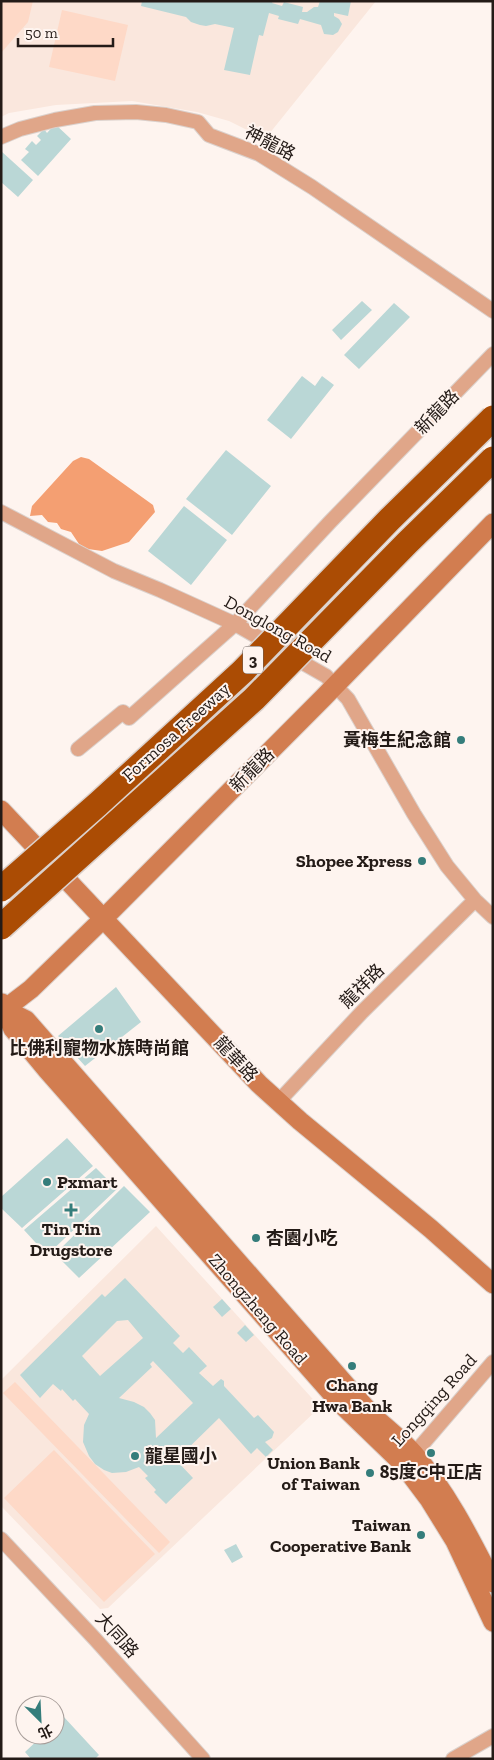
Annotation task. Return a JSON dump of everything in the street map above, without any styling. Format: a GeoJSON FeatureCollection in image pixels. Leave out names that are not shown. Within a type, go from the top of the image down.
{"type":"FeatureCollection","features":[{"type":"Feature","properties":{"kind":"highway","name":"Formosa Freeway"},"geometry":{"type":"LineString","coordinates":[[1,889],[98,804],[242,672],[390,519],[493,418]]}},
{"type":"Feature","properties":{"kind":"highway","name":"Formosa Freeway"},"geometry":{"type":"LineString","coordinates":[[1,927],[254,699],[407,543],[493,459]]}},
{"type":"Feature","properties":{"kind":"street","name":"神龍路"},"geometry":{"type":"LineString","coordinates":[[1,137],[29,126],[95,113],[144,113],[166,115],[198,122],[209,135],[259,154],[312,187],[493,311]]}},
{"type":"Feature","properties":{"kind":"street","name":"新龍路"},"geometry":{"type":"LineString","coordinates":[[78,749],[123,712],[129,718],[235,624],[330,522],[493,354]]}},
{"type":"Feature","properties":{"kind":"street","name":"Donglong Road"},"geometry":{"type":"LineString","coordinates":[[1,512],[114,571],[235,624],[326,676],[348,699],[414,814],[447,866],[475,900],[493,917]]}},
{"type":"Feature","properties":{"kind":"street","name":"新龍路"},"geometry":{"type":"LineString","coordinates":[[2,1007],[31,988],[104,918],[493,524]]}},
{"type":"Feature","properties":{"kind":"street","name":"龍華路"},"geometry":{"type":"LineString","coordinates":[[1,810],[278,1102],[386,1190],[493,1284]]}},
{"type":"Feature","properties":{"kind":"street","name":"龍祥路"},"geometry":{"type":"LineString","coordinates":[[278,1102],[362,1012],[475,900]]}},
{"type":"Feature","properties":{"kind":"street","name":"Zhongzheng Road"},"geometry":{"type":"LineString","coordinates":[[2,1007],[13,1029],[103,1121],[341,1404],[408,1458],[440,1489],[463,1526],[493,1583]]}},
{"type":"Feature","properties":{"kind":"street","name":"Longqing Road"},"geometry":{"type":"LineString","coordinates":[[408,1458],[493,1362]]}},
{"type":"Feature","properties":{"kind":"street","name":"Zhongzheng Road"},"geometry":{"type":"LineString","coordinates":[[408,1458],[429,1500],[455,1541],[493,1622]]}},
{"type":"Feature","properties":{"kind":"street","name":"大同路"},"geometry":{"type":"LineString","coordinates":[[1,1539],[96,1639],[203,1759]]}},
{"type":"Feature","properties":{"kind":"street"},"geometry":{"type":"LineString","coordinates":[[453,1759],[493,1736]]}},
{"type":"Feature","properties":{"kind":"shaded area"},"geometry":{"type":"Polygon","coordinates":[[[1,1],[376,1],[265,139],[229,121],[197,112],[132,101],[56,105],[9,113],[1,117],[1,1]]]}},
{"type":"Feature","properties":{"kind":"shaded area"},"geometry":{"type":"Polygon","coordinates":[[[1,1],[33,1],[28,22],[1,53],[1,1]]]}},
{"type":"Feature","properties":{"kind":"shaded area"},"geometry":{"type":"Polygon","coordinates":[[[62,10],[128,25],[115,81],[49,67],[62,10]]]}},
{"type":"Feature","properties":{"kind":"shaded area"},"geometry":{"type":"Polygon","coordinates":[[[81,457],[89,459],[153,505],[155,512],[129,542],[102,551],[88,549],[79,544],[71,532],[61,529],[57,523],[48,522],[42,515],[30,516],[32,506],[73,461],[81,457]]]}},
{"type":"Feature","properties":{"kind":"shaded area","name":"龍星國小"},"geometry":{"type":"Polygon","coordinates":[[[156,1226],[320,1407],[108,1608],[100,1609],[1,1506],[1,1380],[156,1226]]]}},
{"type":"Feature","properties":{"kind":"shaded area"},"geometry":{"type":"Polygon","coordinates":[[[15,1382],[170,1542],[159,1553],[3,1393],[15,1382]]]}},
{"type":"Feature","properties":{"kind":"shaded area"},"geometry":{"type":"Polygon","coordinates":[[[54,1450],[155,1554],[104,1602],[4,1498],[54,1450]]]}},
{"type":"Feature","properties":{"kind":"building"},"geometry":{"type":"Polygon","coordinates":[[[142,1],[273,1],[272,3],[282,6],[284,2],[303,7],[302,12],[307,12],[314,7],[318,7],[320,1],[351,1],[348,16],[334,13],[334,16],[342,24],[338,32],[333,35],[324,34],[321,25],[300,19],[298,24],[278,19],[279,16],[269,13],[263,36],[259,35],[250,75],[224,70],[234,28],[215,24],[200,25],[191,22],[186,17],[141,6],[142,1]]]}},
{"type":"Feature","properties":{"kind":"building"},"geometry":{"type":"Polygon","coordinates":[[[55,124],[71,139],[38,176],[21,160],[29,152],[25,149],[32,141],[36,145],[41,140],[37,136],[44,129],[47,133],[55,124]]]}},
{"type":"Feature","properties":{"kind":"building"},"geometry":{"type":"Polygon","coordinates":[[[1,151],[33,180],[18,197],[1,182],[1,151]]]}},
{"type":"Feature","properties":{"kind":"building"},"geometry":{"type":"Polygon","coordinates":[[[362,301],[372,310],[341,340],[332,330],[362,301]]]}},
{"type":"Feature","properties":{"kind":"building"},"geometry":{"type":"Polygon","coordinates":[[[394,303],[410,317],[359,369],[344,355],[394,303]]]}},
{"type":"Feature","properties":{"kind":"building"},"geometry":{"type":"Polygon","coordinates":[[[302,376],[315,386],[322,376],[334,385],[291,439],[267,420],[302,376]]]}},
{"type":"Feature","properties":{"kind":"building"},"geometry":{"type":"Polygon","coordinates":[[[226,450],[271,486],[232,535],[186,499],[226,450]]]}},
{"type":"Feature","properties":{"kind":"building"},"geometry":{"type":"Polygon","coordinates":[[[184,506],[227,540],[191,585],[148,551],[184,506]]]}},
{"type":"Feature","properties":{"kind":"building","name":"比佛利寵物水族時尚館"},"geometry":{"type":"Polygon","coordinates":[[[116,987],[141,1022],[85,1066],[58,1036],[116,987]]]}},
{"type":"Feature","properties":{"kind":"building","name":"Pxmart"},"geometry":{"type":"Polygon","coordinates":[[[67,1138],[93,1166],[22,1228],[1,1208],[1,1197],[67,1138]]]}},
{"type":"Feature","properties":{"kind":"building","name":"Tin Tin Drugstore"},"geometry":{"type":"Polygon","coordinates":[[[96,1168],[117,1189],[47,1255],[24,1230],[96,1168]]]}},
{"type":"Feature","properties":{"kind":"building"},"geometry":{"type":"Polygon","coordinates":[[[124,1186],[150,1212],[79,1278],[55,1254],[124,1186]]]}},
{"type":"Feature","properties":{"kind":"building"},"geometry":{"type":"Polygon","coordinates":[[[125,1278],[180,1336],[173,1343],[183,1353],[189,1347],[207,1366],[199,1373],[213,1386],[221,1379],[224,1381],[224,1386],[254,1418],[258,1415],[274,1432],[272,1438],[265,1442],[273,1450],[266,1457],[257,1448],[251,1454],[219,1418],[176,1460],[193,1478],[166,1504],[154,1492],[156,1490],[145,1478],[148,1476],[139,1467],[126,1472],[112,1473],[95,1464],[83,1442],[84,1425],[89,1414],[75,1399],[73,1401],[62,1389],[61,1391],[53,1384],[40,1398],[20,1375],[102,1294],[105,1297],[125,1278]],[[128,1320],[117,1321],[82,1356],[100,1376],[143,1338],[128,1320]],[[153,1361],[150,1364],[152,1367],[119,1398],[134,1402],[144,1407],[150,1413],[155,1420],[156,1438],[193,1403],[153,1361]]]}},
{"type":"Feature","properties":{"kind":"building"},"geometry":{"type":"Polygon","coordinates":[[[222,1299],[231,1309],[222,1317],[213,1307],[222,1299]]]}},
{"type":"Feature","properties":{"kind":"building"},"geometry":{"type":"Polygon","coordinates":[[[245,1325],[254,1335],[246,1342],[237,1333],[245,1325]]]}},
{"type":"Feature","properties":{"kind":"building"},"geometry":{"type":"Polygon","coordinates":[[[236,1544],[243,1557],[232,1563],[224,1550],[236,1544]]]}},
{"type":"Feature","properties":{"kind":"building"},"geometry":{"type":"Polygon","coordinates":[[[65,1718],[99,1755],[95,1759],[31,1759],[25,1752],[32,1745],[65,1745],[65,1718]]]}},
{"type":"Feature","properties":{"kind":"place","name":"黃梅生紀念館"},"geometry":{"type":"Point","coordinates":[461,740]}},
{"type":"Feature","properties":{"kind":"place","name":"Shopee Xpress"},"geometry":{"type":"Point","coordinates":[422,861]}},
{"type":"Feature","properties":{"kind":"place","name":"比佛利寵物水族時尚館"},"geometry":{"type":"Point","coordinates":[99,1029]}},
{"type":"Feature","properties":{"kind":"place","name":"Pxmart"},"geometry":{"type":"Point","coordinates":[47,1182]}},
{"type":"Feature","properties":{"kind":"place","name":"Tin Tin Drugstore"},"geometry":{"type":"Point","coordinates":[71,1210]}},
{"type":"Feature","properties":{"kind":"place","name":"杏園小吃"},"geometry":{"type":"Point","coordinates":[256,1238]}},
{"type":"Feature","properties":{"kind":"place","name":"Chang Hwa Bank"},"geometry":{"type":"Point","coordinates":[352,1366]}},
{"type":"Feature","properties":{"kind":"place","name":"85度C中正店"},"geometry":{"type":"Point","coordinates":[431,1453]}},
{"type":"Feature","properties":{"kind":"place","name":"龍星國小"},"geometry":{"type":"Point","coordinates":[135,1456]}},
{"type":"Feature","properties":{"kind":"place","name":"Union Bank of Taiwan"},"geometry":{"type":"Point","coordinates":[370,1473]}},
{"type":"Feature","properties":{"kind":"place","name":"Taiwan Cooperative Bank"},"geometry":{"type":"Point","coordinates":[421,1535]}}]}
